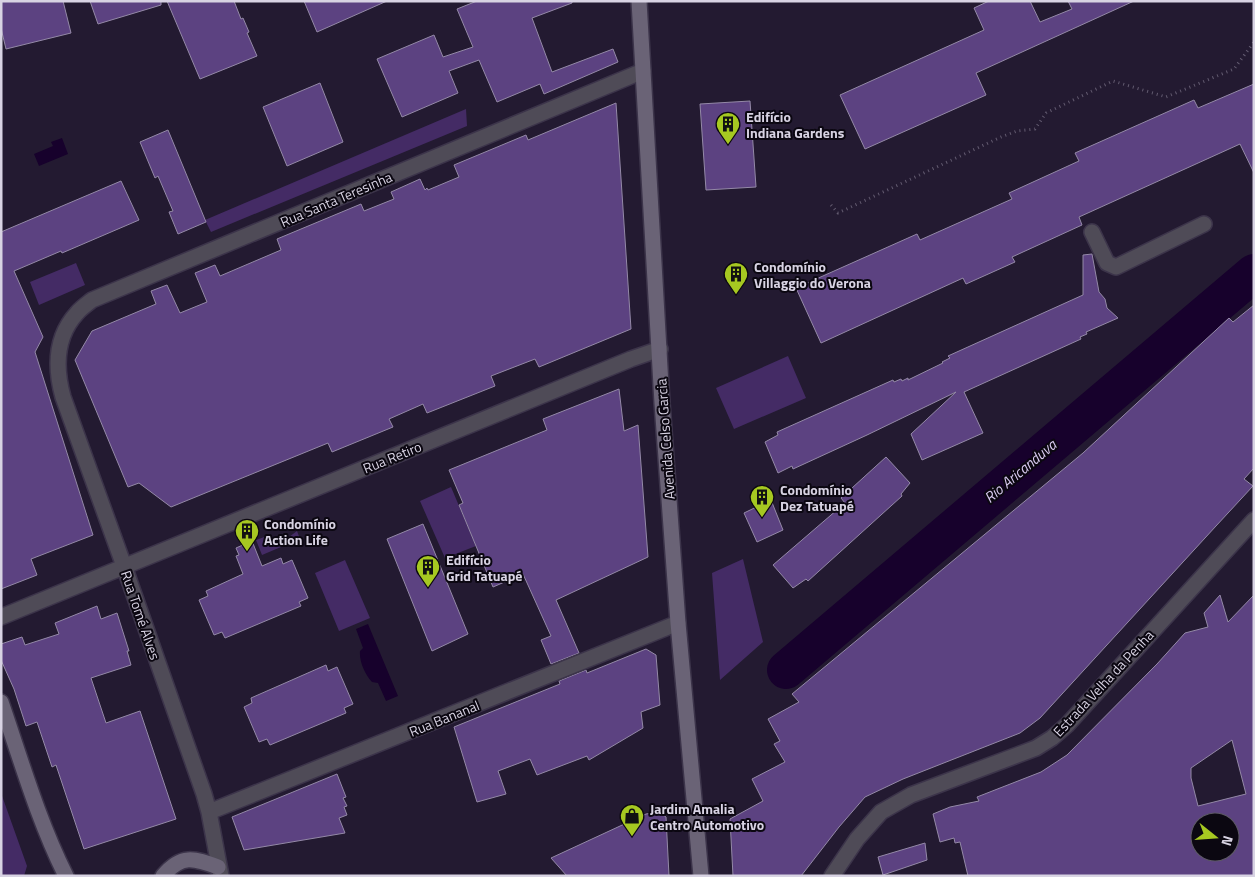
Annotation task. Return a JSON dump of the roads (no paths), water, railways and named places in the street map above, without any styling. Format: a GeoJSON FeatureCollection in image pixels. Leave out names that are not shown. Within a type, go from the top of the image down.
{"type":"FeatureCollection","features":[{"type":"Feature","properties":{"kind":"main road","name":"Avenida Celso Garcia"},"geometry":{"type":"LineString","coordinates":[[639,1],[678,623],[701,876]]}},
{"type":"Feature","properties":{"kind":"main road"},"geometry":{"type":"LineString","coordinates":[[1,702],[54,853],[66,876]]}},
{"type":"Feature","properties":{"kind":"main road"},"geometry":{"type":"LineString","coordinates":[[52,876],[54,853]]}},
{"type":"Feature","properties":{"kind":"main road"},"geometry":{"type":"LineString","coordinates":[[163,876],[169,868],[179,861],[189,859],[201,860],[220,871]]}},
{"type":"Feature","properties":{"kind":"street","name":"Rua Santa Teresinha"},"geometry":{"type":"LineString","coordinates":[[57,356],[66,329],[77,312],[92,300],[643,71]]}},
{"type":"Feature","properties":{"kind":"street"},"geometry":{"type":"LineString","coordinates":[[1092,232],[1107,263],[1116,268],[1204,224]]}},
{"type":"Feature","properties":{"kind":"street","name":"Rua Retiro"},"geometry":{"type":"LineString","coordinates":[[1,617],[631,359],[660,349]]}},
{"type":"Feature","properties":{"kind":"street","name":"Rua Tomé Alves"},"geometry":{"type":"LineString","coordinates":[[57,356],[58,378],[63,398],[124,566],[209,812],[220,871]]}},
{"type":"Feature","properties":{"kind":"street","name":"Estrada Velha da Penha"},"geometry":{"type":"LineString","coordinates":[[832,876],[857,838],[881,812],[911,795],[1036,748],[1052,738],[1067,725],[1251,527]]}},
{"type":"Feature","properties":{"kind":"street","name":"Rua Bananal"},"geometry":{"type":"LineString","coordinates":[[209,812],[678,623]]}},
{"type":"Feature","properties":{"kind":"waterway","name":"Rio Aricanduva"},"geometry":{"type":"LineString","coordinates":[[786,670],[1254,273]]}},
{"type":"Feature","properties":{"kind":"place","name":"Edifício Indiana Gardens"},"geometry":{"type":"Point","coordinates":[728,145]}},
{"type":"Feature","properties":{"kind":"place","name":"Condomínio Villaggio do Verona"},"geometry":{"type":"Point","coordinates":[736,295]}},
{"type":"Feature","properties":{"kind":"place","name":"Condomínio Dez Tatuapé"},"geometry":{"type":"Point","coordinates":[762,518]}},
{"type":"Feature","properties":{"kind":"place","name":"Condomínio Action Life"},"geometry":{"type":"Point","coordinates":[247,552]}},
{"type":"Feature","properties":{"kind":"place","name":"Edifício Grid Tatuapé"},"geometry":{"type":"Point","coordinates":[428,588]}},
{"type":"Feature","properties":{"kind":"place","name":"Jardim Amalia Centro Automotivo"},"geometry":{"type":"Point","coordinates":[632,837]}}]}
